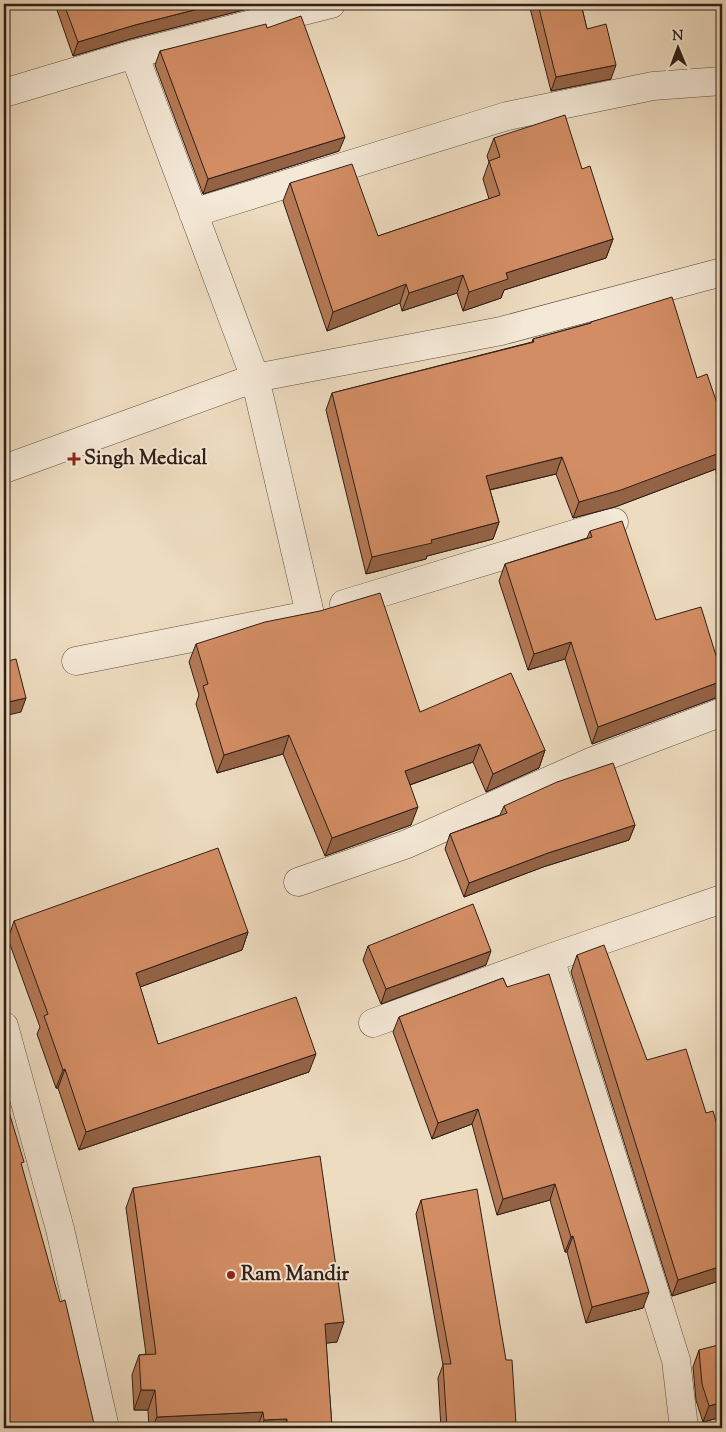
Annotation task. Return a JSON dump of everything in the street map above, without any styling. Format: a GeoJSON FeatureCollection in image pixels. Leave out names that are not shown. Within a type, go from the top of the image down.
{"type":"FeatureCollection","features":[{"type":"Feature","properties":{"kind":"street"},"geometry":{"type":"LineString","coordinates":[[4,93],[134,54],[332,4]]}},
{"type":"Feature","properties":{"kind":"street"},"geometry":{"type":"LineString","coordinates":[[134,54],[255,378],[310,614]]}},
{"type":"Feature","properties":{"kind":"street"},"geometry":{"type":"LineString","coordinates":[[193,213],[507,116],[653,86],[722,82]]}},
{"type":"Feature","properties":{"kind":"street"},"geometry":{"type":"LineString","coordinates":[[4,469],[255,378],[501,331],[722,272]]}},
{"type":"Feature","properties":{"kind":"street"},"geometry":{"type":"LineString","coordinates":[[76,661],[310,614],[614,522]]}},
{"type":"Feature","properties":{"kind":"street"},"geometry":{"type":"LineString","coordinates":[[298,882],[407,844],[593,761],[722,712]]}},
{"type":"Feature","properties":{"kind":"street"},"geometry":{"type":"LineString","coordinates":[[373,1023],[550,958],[722,899]]}},
{"type":"Feature","properties":{"kind":"street"},"geometry":{"type":"LineString","coordinates":[[550,958],[676,1360],[684,1428]]}},
{"type":"Feature","properties":{"kind":"street"},"geometry":{"type":"LineString","coordinates":[[4,1026],[60,1229],[105,1428]]}},
{"type":"Feature","properties":{"kind":"building"},"geometry":{"type":"Polygon","coordinates":[[[64,4],[218,4],[78,42],[64,4]]]}},
{"type":"Feature","properties":{"kind":"building"},"geometry":{"type":"Polygon","coordinates":[[[538,4],[581,4],[587,29],[606,24],[616,65],[556,77],[538,4]]]}},
{"type":"Feature","properties":{"kind":"building"},"geometry":{"type":"Polygon","coordinates":[[[301,16],[345,137],[208,179],[160,51],[266,24],[267,28],[301,16]]]}},
{"type":"Feature","properties":{"kind":"building"},"geometry":{"type":"Polygon","coordinates":[[[565,115],[582,169],[590,166],[613,239],[506,273],[508,279],[469,292],[463,275],[409,293],[406,284],[333,312],[290,183],[352,164],[378,236],[500,195],[489,161],[500,157],[494,138],[565,115]]]}},
{"type":"Feature","properties":{"kind":"building"},"geometry":{"type":"Polygon","coordinates":[[[672,297],[697,378],[707,374],[722,418],[722,452],[621,490],[579,502],[562,457],[486,476],[499,522],[431,540],[432,543],[372,557],[332,393],[534,342],[533,339],[672,297]]]}},
{"type":"Feature","properties":{"kind":"building"},"geometry":{"type":"Polygon","coordinates":[[[622,521],[656,620],[701,607],[722,675],[722,681],[598,727],[571,642],[534,654],[505,564],[592,537],[590,531],[622,521]]]}},
{"type":"Feature","properties":{"kind":"building"},"geometry":{"type":"Polygon","coordinates":[[[380,593],[420,712],[511,673],[545,750],[493,774],[480,744],[405,771],[418,807],[332,838],[289,735],[224,755],[203,686],[208,684],[196,644],[265,622],[320,611],[380,593]]]}},
{"type":"Feature","properties":{"kind":"building"},"geometry":{"type":"Polygon","coordinates":[[[16,659],[26,698],[4,703],[4,662],[16,659]]]}},
{"type":"Feature","properties":{"kind":"building"},"geometry":{"type":"Polygon","coordinates":[[[613,763],[635,825],[548,853],[469,883],[450,834],[507,813],[504,806],[557,782],[613,763]]]}},
{"type":"Feature","properties":{"kind":"building"},"geometry":{"type":"Polygon","coordinates":[[[218,848],[248,932],[136,973],[158,1044],[296,997],[316,1054],[86,1132],[65,1069],[63,1070],[44,1016],[48,1014],[14,921],[218,848]]]}},
{"type":"Feature","properties":{"kind":"building"},"geometry":{"type":"Polygon","coordinates":[[[473,904],[491,951],[386,989],[368,946],[473,904]]]}},
{"type":"Feature","properties":{"kind":"building"},"geometry":{"type":"Polygon","coordinates":[[[604,945],[647,1060],[686,1049],[706,1113],[713,1111],[722,1142],[722,1266],[678,1280],[577,955],[604,945]]]}},
{"type":"Feature","properties":{"kind":"building"},"geometry":{"type":"Polygon","coordinates":[[[549,974],[649,1292],[592,1307],[573,1236],[571,1237],[555,1184],[503,1199],[478,1109],[438,1123],[399,1017],[503,978],[507,987],[549,974]]]}},
{"type":"Feature","properties":{"kind":"building"},"geometry":{"type":"Polygon","coordinates":[[[4,1097],[24,1162],[21,1163],[60,1302],[65,1300],[95,1428],[4,1428],[4,1097]]]}},
{"type":"Feature","properties":{"kind":"building","name":"Ram Mandir"},"geometry":{"type":"Polygon","coordinates":[[[320,1156],[344,1322],[325,1324],[332,1428],[287,1428],[287,1419],[264,1420],[263,1412],[157,1417],[155,1390],[141,1390],[139,1355],[156,1354],[133,1188],[320,1156]]]}},
{"type":"Feature","properties":{"kind":"building"},"geometry":{"type":"Polygon","coordinates":[[[477,1189],[506,1360],[512,1360],[516,1424],[447,1428],[443,1364],[451,1364],[421,1200],[477,1189]]]}},
{"type":"Feature","properties":{"kind":"building"},"geometry":{"type":"Polygon","coordinates":[[[722,1344],[722,1402],[709,1406],[702,1384],[699,1350],[722,1344]]]}},
{"type":"Feature","properties":{"kind":"place","name":"Singh Medical"},"geometry":{"type":"Point","coordinates":[74,459]}},
{"type":"Feature","properties":{"kind":"place","name":"Ram Mandir"},"geometry":{"type":"Point","coordinates":[231,1275]}}]}
